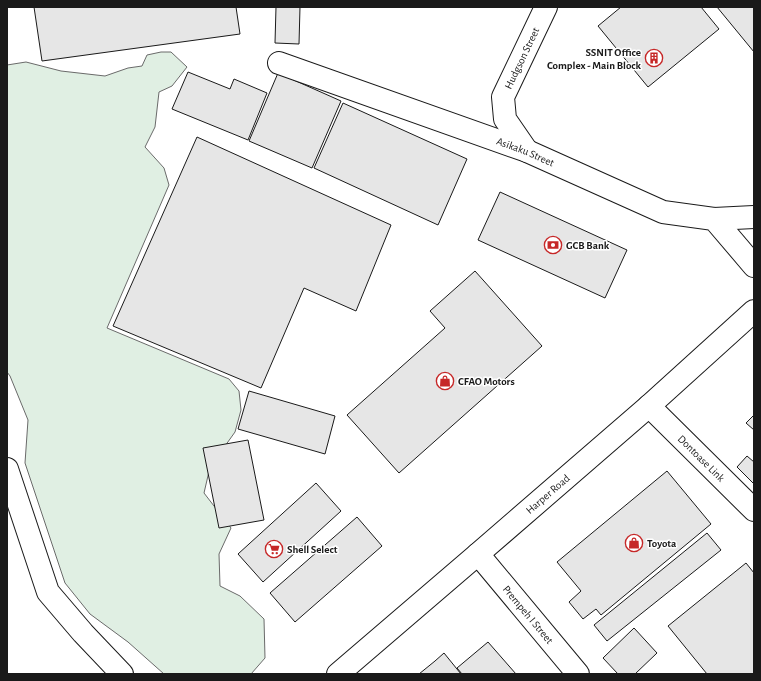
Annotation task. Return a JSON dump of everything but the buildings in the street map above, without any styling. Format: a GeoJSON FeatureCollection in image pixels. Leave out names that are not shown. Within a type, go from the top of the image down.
{"type":"FeatureCollection","features":[{"type":"Feature","properties":{"kind":"street","name":"Hudgson Street"},"geometry":{"type":"LineString","coordinates":[[527,151],[505,119],[503,97],[546,7]]}},
{"type":"Feature","properties":{"kind":"street","name":"Asikaku Street"},"geometry":{"type":"LineString","coordinates":[[279,63],[527,151],[663,212],[714,219],[754,217]]}},
{"type":"Feature","properties":{"kind":"street"},"geometry":{"type":"LineString","coordinates":[[714,219],[754,266]]}},
{"type":"Feature","properties":{"kind":"street","name":"Harper Road"},"geometry":{"type":"LineString","coordinates":[[338,674],[650,406],[754,311]]}},
{"type":"Feature","properties":{"kind":"street","name":"Dontoase Link"},"geometry":{"type":"LineString","coordinates":[[650,406],[754,510]]}},
{"type":"Feature","properties":{"kind":"street"},"geometry":{"type":"LineString","coordinates":[[7,469],[48,592],[83,633],[122,674]]}},
{"type":"Feature","properties":{"kind":"street","name":"Prempeh I Street"},"geometry":{"type":"LineString","coordinates":[[478,554],[578,674]]}},
{"type":"Feature","properties":{"kind":"green space"},"geometry":{"type":"Polygon","coordinates":[[[161,52],[171,52],[187,67],[172,86],[159,92],[155,127],[145,147],[164,168],[169,185],[107,328],[229,379],[239,391],[241,410],[235,432],[210,467],[204,493],[231,528],[219,554],[220,586],[240,596],[264,619],[265,658],[251,674],[164,674],[128,642],[90,614],[65,583],[25,463],[28,420],[7,372],[7,65],[26,62],[61,71],[105,76],[128,68],[142,66],[147,55],[161,52]]]}},
{"type":"Feature","properties":{"kind":"place","name":"SSNIT Office Complex - Main Block"},"geometry":{"type":"Point","coordinates":[654,58]}},
{"type":"Feature","properties":{"kind":"place","name":"GCB Bank"},"geometry":{"type":"Point","coordinates":[553,245]}},
{"type":"Feature","properties":{"kind":"place","name":"CFAO Motors"},"geometry":{"type":"Point","coordinates":[445,381]}},
{"type":"Feature","properties":{"kind":"place","name":"Toyota"},"geometry":{"type":"Point","coordinates":[634,543]}},
{"type":"Feature","properties":{"kind":"place","name":"Shell Select"},"geometry":{"type":"Point","coordinates":[274,549]}}]}
